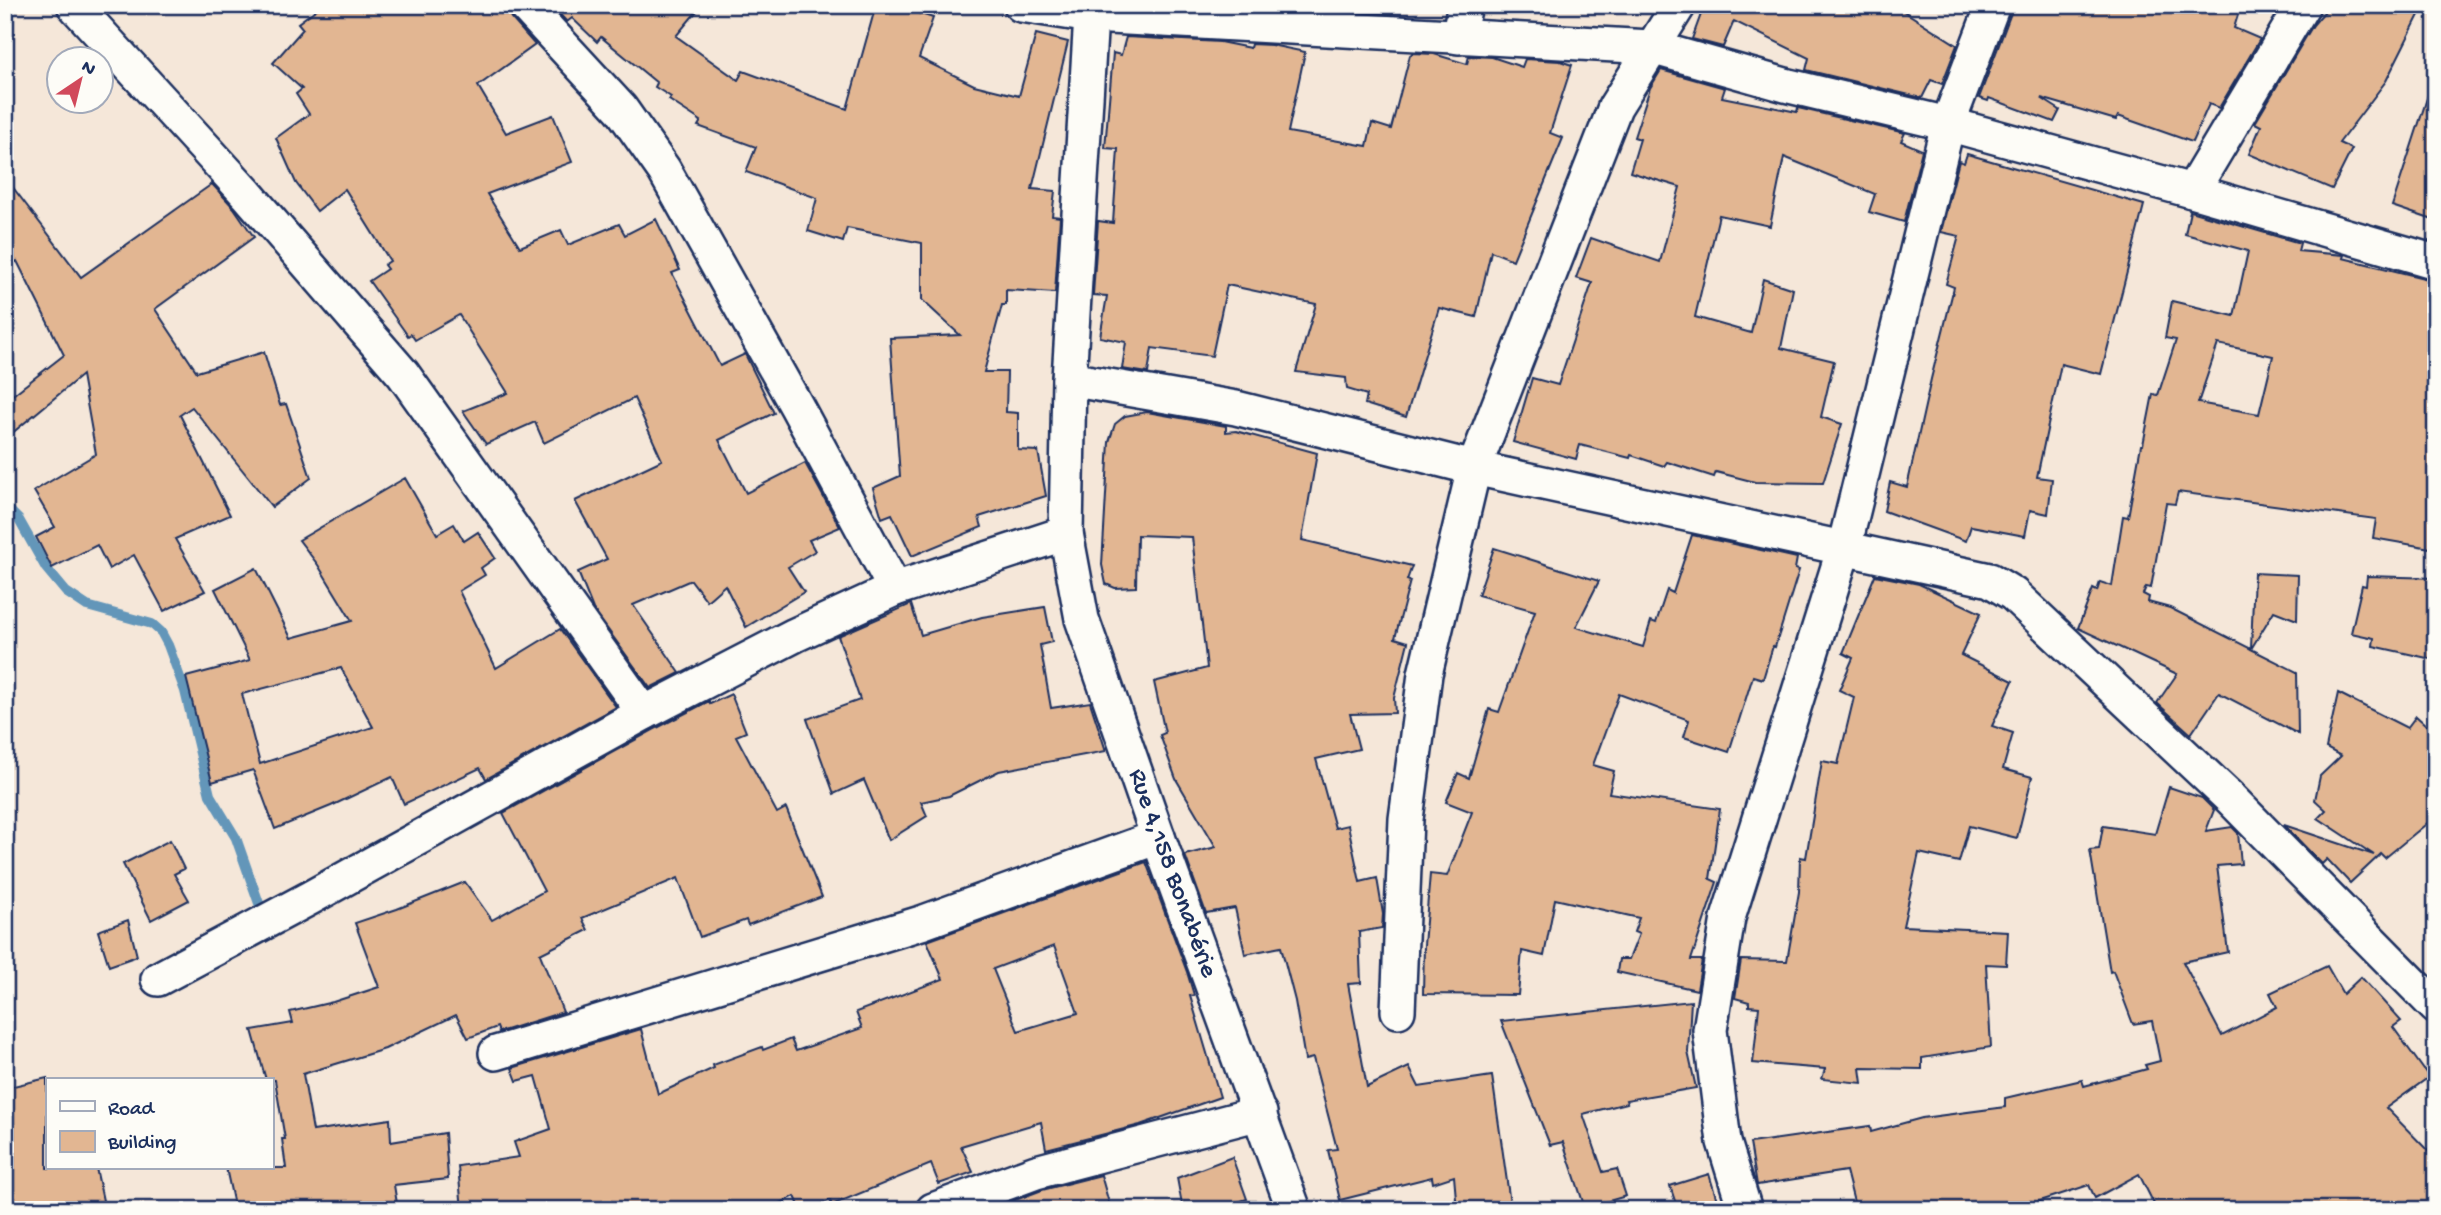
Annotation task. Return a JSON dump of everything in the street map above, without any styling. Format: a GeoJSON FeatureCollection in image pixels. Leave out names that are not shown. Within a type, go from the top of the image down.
{"type":"FeatureCollection","features":[{"type":"Feature","properties":{"kind":"street"},"geometry":{"type":"LineString","coordinates":[[74,5],[247,194],[403,374],[644,713]]}},
{"type":"Feature","properties":{"kind":"street"},"geometry":{"type":"LineString","coordinates":[[525,5],[621,109],[664,170],[895,589]]}},
{"type":"Feature","properties":{"kind":"street"},"geometry":{"type":"LineString","coordinates":[[1021,5],[1091,16],[1462,21],[1651,47],[1785,85],[1948,124],[2436,262]]}},
{"type":"Feature","properties":{"kind":"street"},"geometry":{"type":"LineString","coordinates":[[1398,1012],[1406,819],[1425,674],[1474,468],[1615,107],[1679,5]]}},
{"type":"Feature","properties":{"kind":"street"},"geometry":{"type":"LineString","coordinates":[[1745,1210],[1724,1142],[1710,1030],[1728,918],[1844,548],[1948,124],[1993,5]]}},
{"type":"Feature","properties":{"kind":"street"},"geometry":{"type":"LineString","coordinates":[[2192,191],[2303,5]]}},
{"type":"Feature","properties":{"kind":"street","name":"Rue 4,158 Bonabérie"},"geometry":{"type":"LineString","coordinates":[[1091,16],[1069,379],[1066,533],[1082,619],[1294,1210]]}},
{"type":"Feature","properties":{"kind":"street"},"geometry":{"type":"LineString","coordinates":[[1069,379],[1236,408],[1474,468],[1990,580],[2013,594],[2230,798],[2436,1007]]}},
{"type":"Feature","properties":{"kind":"street"},"geometry":{"type":"LineString","coordinates":[[158,979],[644,713],[795,635],[895,589],[1066,533]]}},
{"type":"Feature","properties":{"kind":"street"},"geometry":{"type":"LineString","coordinates":[[496,1053],[921,923],[1158,837]]}},
{"type":"Feature","properties":{"kind":"street"},"geometry":{"type":"LineString","coordinates":[[933,1210],[1036,1172],[1260,1113]]}},
{"type":"Feature","properties":{"kind":"building"},"geometry":{"type":"Polygon","coordinates":[[[322,5],[506,5],[511,18],[535,45],[478,86],[506,133],[553,115],[572,162],[487,194],[520,247],[561,230],[568,245],[619,224],[625,235],[656,219],[680,270],[672,273],[720,366],[745,354],[774,413],[719,440],[746,493],[805,463],[840,527],[809,540],[815,551],[788,567],[804,592],[746,627],[725,585],[707,601],[691,580],[633,605],[680,673],[650,688],[593,609],[578,572],[607,559],[575,501],[662,460],[634,398],[544,443],[535,422],[486,444],[463,411],[508,393],[459,315],[415,340],[411,334],[408,336],[369,281],[387,269],[384,265],[390,261],[345,189],[317,211],[296,183],[276,138],[309,114],[296,94],[302,89],[273,63],[303,29],[298,23],[322,5]]]}},
{"type":"Feature","properties":{"kind":"building"},"geometry":{"type":"Polygon","coordinates":[[[551,5],[702,5],[676,36],[738,80],[743,71],[847,109],[876,5],[893,5],[933,18],[919,58],[974,85],[1019,96],[1036,34],[1068,42],[1032,189],[1055,191],[1052,216],[1060,217],[1055,293],[1006,290],[1006,305],[1002,305],[984,372],[1007,372],[1006,412],[1018,413],[1018,450],[1038,451],[1046,496],[979,517],[982,527],[912,556],[892,514],[882,518],[873,488],[900,476],[890,338],[960,335],[922,300],[922,243],[847,228],[843,242],[808,231],[817,198],[746,172],[756,147],[698,126],[701,121],[669,100],[671,97],[655,87],[657,83],[601,37],[597,42],[572,18],[567,22],[551,5]]]}},
{"type":"Feature","properties":{"kind":"building"},"geometry":{"type":"Polygon","coordinates":[[[1702,5],[1894,5],[1957,45],[1942,84],[1931,80],[1922,98],[1806,70],[1809,58],[1734,21],[1723,47],[1692,39],[1704,6],[1702,5]]]}},
{"type":"Feature","properties":{"kind":"building"},"geometry":{"type":"Polygon","coordinates":[[[2014,5],[2241,5],[2234,28],[2260,39],[2219,108],[2209,104],[2192,142],[2118,116],[2116,120],[2041,98],[2060,110],[2054,122],[1989,98],[1988,101],[1979,98],[2014,5]]]}},
{"type":"Feature","properties":{"kind":"building"},"geometry":{"type":"Polygon","coordinates":[[[2330,5],[2424,5],[2386,81],[2339,143],[2352,149],[2332,189],[2249,154],[2261,126],[2255,123],[2313,25],[2330,5]]]}},
{"type":"Feature","properties":{"kind":"building"},"geometry":{"type":"Polygon","coordinates":[[[1126,37],[1220,42],[1250,48],[1251,44],[1271,45],[1305,52],[1288,132],[1367,146],[1372,123],[1391,129],[1410,55],[1413,53],[1434,54],[1467,64],[1469,56],[1492,57],[1522,67],[1525,59],[1560,61],[1572,65],[1550,133],[1563,138],[1513,260],[1491,251],[1476,317],[1439,308],[1406,417],[1365,404],[1367,395],[1347,389],[1346,378],[1296,372],[1316,304],[1227,285],[1212,356],[1152,348],[1148,373],[1122,369],[1126,342],[1100,337],[1107,296],[1093,295],[1098,221],[1113,223],[1118,149],[1105,148],[1113,53],[1121,55],[1126,37]]]}},
{"type":"Feature","properties":{"kind":"building"},"geometry":{"type":"Polygon","coordinates":[[[1661,70],[1725,88],[1722,97],[1797,112],[1798,108],[1905,133],[1901,141],[1922,150],[1904,222],[1869,212],[1875,194],[1784,157],[1770,226],[1719,215],[1695,317],[1751,333],[1763,279],[1793,289],[1781,348],[1834,361],[1821,417],[1842,424],[1823,483],[1755,482],[1716,472],[1714,477],[1667,462],[1664,466],[1631,455],[1630,458],[1580,445],[1576,459],[1513,442],[1532,378],[1558,385],[1592,283],[1576,278],[1591,238],[1660,262],[1680,187],[1630,172],[1640,139],[1634,137],[1650,88],[1661,70]]]}},
{"type":"Feature","properties":{"kind":"building"},"geometry":{"type":"Polygon","coordinates":[[[2430,89],[2436,90],[2436,221],[2392,206],[2430,89]]]}},
{"type":"Feature","properties":{"kind":"building"},"geometry":{"type":"Polygon","coordinates":[[[1967,154],[2144,205],[2101,374],[2061,364],[2037,477],[2052,479],[2048,514],[2030,510],[2025,536],[1971,526],[1966,541],[1884,511],[1890,482],[1907,487],[1954,287],[1946,284],[1959,236],[1941,232],[1959,161],[1964,163],[1967,154]]]}},
{"type":"Feature","properties":{"kind":"building"},"geometry":{"type":"Polygon","coordinates":[[[5,177],[81,277],[212,184],[234,208],[254,237],[155,309],[197,372],[264,352],[280,405],[286,404],[311,478],[272,507],[192,407],[180,415],[230,515],[175,539],[205,591],[164,611],[134,555],[109,569],[97,545],[52,568],[36,537],[55,527],[34,491],[96,454],[82,375],[5,439],[5,401],[64,355],[17,261],[5,270],[5,177]]]}},
{"type":"Feature","properties":{"kind":"building"},"geometry":{"type":"Polygon","coordinates":[[[2190,211],[2300,243],[2298,251],[2344,255],[2343,258],[2436,281],[2436,549],[2373,538],[2376,519],[2178,492],[2175,504],[2166,503],[2151,588],[2146,587],[2143,594],[2149,597],[2148,602],[2170,608],[2297,672],[2298,734],[2219,693],[2191,734],[2157,703],[2177,674],[2078,628],[2093,589],[2097,591],[2100,582],[2112,586],[2123,516],[2128,517],[2153,394],[2158,395],[2176,340],[2165,338],[2172,301],[2234,316],[2248,251],[2185,234],[2190,211]],[[2218,344],[2198,403],[2259,414],[2273,356],[2218,344]]]}},
{"type":"Feature","properties":{"kind":"building"},"geometry":{"type":"Polygon","coordinates":[[[1147,412],[1226,426],[1226,432],[1236,431],[1317,453],[1302,540],[1412,566],[1395,638],[1408,642],[1394,698],[1395,713],[1350,714],[1359,749],[1316,759],[1335,828],[1348,825],[1360,882],[1377,878],[1383,914],[1382,928],[1359,932],[1361,983],[1348,984],[1367,1087],[1409,1067],[1419,1087],[1492,1076],[1511,1210],[1457,1210],[1454,1176],[1433,1183],[1432,1177],[1340,1200],[1328,1150],[1337,1149],[1313,1058],[1305,1060],[1295,1001],[1281,947],[1245,954],[1235,908],[1206,913],[1185,855],[1216,847],[1176,779],[1160,735],[1165,733],[1154,682],[1207,668],[1192,537],[1137,535],[1136,587],[1115,588],[1106,584],[1102,565],[1109,442],[1115,424],[1125,416],[1147,412]]]}},
{"type":"Feature","properties":{"kind":"building"},"geometry":{"type":"Polygon","coordinates":[[[405,478],[437,534],[454,524],[464,541],[478,532],[495,558],[481,568],[485,575],[459,591],[496,668],[560,629],[616,707],[486,779],[480,768],[404,804],[392,777],[275,829],[253,770],[212,782],[186,677],[250,660],[215,589],[256,568],[291,638],[352,621],[318,565],[299,540],[405,478]],[[341,668],[242,694],[260,764],[373,727],[341,668]]]}},
{"type":"Feature","properties":{"kind":"building"},"geometry":{"type":"Polygon","coordinates":[[[1692,535],[1797,558],[1795,569],[1799,570],[1763,679],[1753,676],[1729,752],[1684,737],[1689,720],[1619,694],[1593,765],[1614,771],[1609,793],[1720,809],[1710,879],[1717,882],[1691,960],[1702,960],[1697,990],[1617,972],[1619,959],[1629,959],[1639,934],[1634,932],[1639,918],[1555,899],[1544,956],[1522,951],[1518,995],[1423,994],[1430,874],[1447,876],[1472,812],[1446,802],[1458,773],[1469,778],[1489,709],[1499,712],[1535,611],[1478,595],[1494,548],[1599,581],[1576,627],[1643,647],[1651,621],[1656,623],[1667,590],[1673,593],[1692,535]]]}},
{"type":"Feature","properties":{"kind":"building"},"geometry":{"type":"Polygon","coordinates":[[[2254,573],[2298,575],[2297,620],[2274,611],[2251,649],[2254,573]]]}},
{"type":"Feature","properties":{"kind":"building"},"geometry":{"type":"Polygon","coordinates":[[[1875,575],[1919,584],[1981,613],[1961,655],[2013,681],[1992,726],[2013,733],[2003,769],[2032,777],[2017,838],[1969,826],[1959,862],[1919,853],[1903,926],[2008,931],[2006,965],[1986,964],[1991,1047],[1922,1058],[1922,1069],[1860,1068],[1862,1083],[1822,1079],[1825,1069],[1753,1063],[1759,1007],[1749,1006],[1749,1002],[1735,998],[1741,960],[1787,961],[1799,892],[1800,857],[1806,858],[1822,761],[1838,764],[1854,697],[1839,690],[1853,658],[1843,653],[1875,575]]]}},
{"type":"Feature","properties":{"kind":"building"},"geometry":{"type":"Polygon","coordinates":[[[2367,576],[2436,578],[2436,660],[2373,646],[2374,638],[2351,633],[2362,585],[2366,586],[2367,576]]]}},
{"type":"Feature","properties":{"kind":"building"},"geometry":{"type":"Polygon","coordinates":[[[911,604],[921,635],[982,617],[1045,607],[1052,642],[1040,645],[1051,708],[1090,702],[1106,751],[999,771],[949,796],[921,802],[927,816],[889,840],[864,780],[834,794],[807,719],[860,700],[838,636],[911,604]]]}},
{"type":"Feature","properties":{"kind":"building"},"geometry":{"type":"Polygon","coordinates":[[[2338,693],[2407,728],[2416,716],[2436,734],[2436,816],[2385,858],[2381,854],[2350,883],[2327,859],[2322,864],[2284,825],[2374,855],[2318,818],[2326,810],[2315,800],[2320,776],[2341,756],[2326,748],[2338,693]]]}},
{"type":"Feature","properties":{"kind":"building"},"geometry":{"type":"Polygon","coordinates":[[[731,694],[746,732],[736,736],[777,813],[786,808],[822,897],[748,925],[746,920],[700,937],[678,878],[582,918],[588,930],[540,954],[563,1012],[499,1032],[497,1027],[468,1038],[456,1015],[385,1049],[303,1074],[313,1131],[390,1119],[391,1142],[445,1133],[448,1179],[394,1185],[398,1210],[235,1210],[226,1170],[286,1168],[282,1139],[285,1139],[275,1080],[265,1078],[252,1030],[293,1023],[290,1012],[379,987],[355,923],[465,882],[492,920],[544,891],[503,813],[653,730],[709,701],[710,704],[731,694]]]}},
{"type":"Feature","properties":{"kind":"building"},"geometry":{"type":"Polygon","coordinates":[[[2169,787],[2202,798],[2214,810],[2206,831],[2232,827],[2238,833],[2241,864],[2217,866],[2228,952],[2183,962],[2222,1036],[2277,1007],[2270,993],[2327,966],[2343,994],[2361,977],[2401,1021],[2393,1027],[2429,1077],[2386,1108],[2436,1159],[2436,1210],[2157,1210],[2139,1174],[2095,1198],[2089,1185],[2013,1210],[1856,1210],[1846,1171],[1757,1185],[1750,1143],[1870,1126],[1871,1132],[1922,1118],[2005,1107],[2005,1098],[2082,1080],[2084,1086],[2147,1069],[2145,1065],[2160,1061],[2152,1021],[2133,1024],[2113,971],[2110,972],[2090,850],[2099,849],[2103,826],[2155,834],[2169,787]]]}},
{"type":"Feature","properties":{"kind":"building"},"geometry":{"type":"Polygon","coordinates":[[[170,840],[184,869],[174,874],[189,900],[151,920],[123,864],[170,840]]]}},
{"type":"Feature","properties":{"kind":"building"},"geometry":{"type":"Polygon","coordinates":[[[1146,862],[1187,972],[1194,995],[1190,996],[1220,1097],[1140,1125],[1046,1149],[1041,1122],[961,1146],[973,1172],[939,1184],[931,1164],[832,1205],[830,1200],[809,1210],[801,1210],[795,1196],[766,1210],[462,1210],[458,1166],[519,1157],[514,1142],[551,1129],[536,1076],[517,1081],[512,1068],[641,1029],[658,1094],[714,1068],[713,1065],[762,1047],[763,1050],[791,1039],[796,1051],[862,1028],[856,1012],[943,979],[927,941],[1146,862]],[[1054,946],[993,969],[1018,1031],[1078,1013],[1054,946]]]}},
{"type":"Feature","properties":{"kind":"building"},"geometry":{"type":"Polygon","coordinates":[[[128,920],[137,956],[109,966],[98,931],[128,920]]]}},
{"type":"Feature","properties":{"kind":"building"},"geometry":{"type":"Polygon","coordinates":[[[1691,1001],[1688,1052],[1696,1088],[1626,1100],[1627,1103],[1583,1114],[1603,1172],[1617,1169],[1626,1196],[1585,1208],[1563,1142],[1550,1145],[1501,1021],[1691,1001]]]}},
{"type":"Feature","properties":{"kind":"building"},"geometry":{"type":"Polygon","coordinates":[[[46,1078],[46,1170],[96,1170],[105,1210],[11,1210],[5,1187],[5,1088],[46,1078]]]}},
{"type":"Feature","properties":{"kind":"building"},"geometry":{"type":"Polygon","coordinates":[[[1232,1157],[1247,1199],[1238,1202],[1240,1210],[1183,1210],[1177,1178],[1232,1157]]]}},
{"type":"Feature","properties":{"kind":"building"},"geometry":{"type":"Polygon","coordinates":[[[1709,1174],[1720,1210],[1678,1210],[1670,1186],[1709,1174]]]}},
{"type":"Feature","properties":{"kind":"building"},"geometry":{"type":"Polygon","coordinates":[[[1101,1175],[1111,1210],[989,1210],[1042,1190],[1101,1175]]]}},
{"type":"Feature","properties":{"kind":"waterway"},"geometry":{"type":"LineString","coordinates":[[5,506],[19,520],[46,568],[66,592],[87,606],[152,624],[161,632],[185,691],[210,795],[236,838],[261,909]]}}]}
